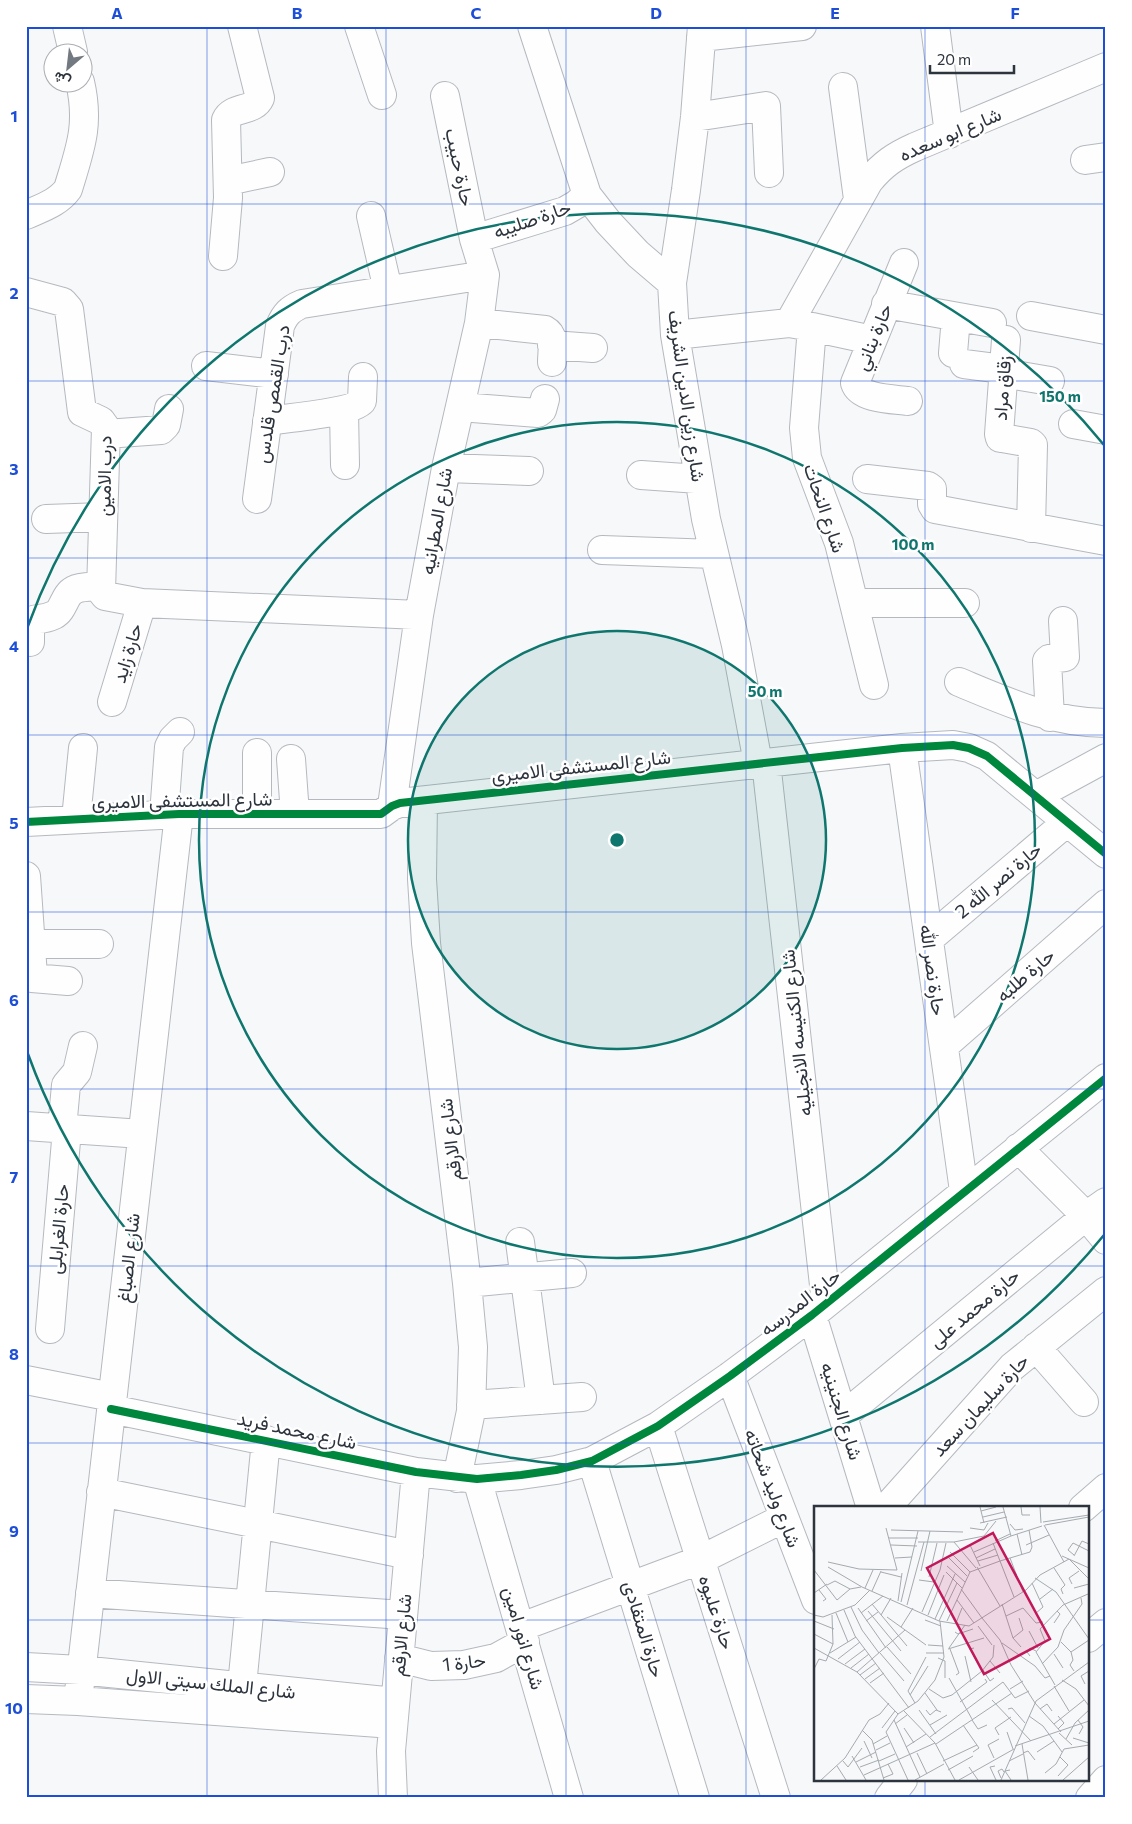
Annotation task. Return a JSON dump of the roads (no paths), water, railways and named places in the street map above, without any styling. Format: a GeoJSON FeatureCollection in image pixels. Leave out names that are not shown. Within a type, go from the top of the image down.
{"type":"FeatureCollection","features":[{"type":"Feature","properties":{"kind":"street"},"geometry":{"type":"LineString","coordinates":[[67,26],[71,42]]}},
{"type":"Feature","properties":{"kind":"street"},"geometry":{"type":"LineString","coordinates":[[223,256],[228,198],[226,120],[230,113],[256,104],[260,98],[242,26]]}},
{"type":"Feature","properties":{"kind":"street"},"geometry":{"type":"LineString","coordinates":[[359,26],[382,94]]}},
{"type":"Feature","properties":{"kind":"street"},"geometry":{"type":"LineString","coordinates":[[532,26],[587,194],[608,222],[638,254],[672,283]]}},
{"type":"Feature","properties":{"kind":"street"},"geometry":{"type":"LineString","coordinates":[[701,32],[802,26]]}},
{"type":"Feature","properties":{"kind":"street"},"geometry":{"type":"LineString","coordinates":[[935,26],[948,134]]}},
{"type":"Feature","properties":{"kind":"street","name":"شارع زين الدين الشريف"},"geometry":{"type":"LineString","coordinates":[[701,32],[695,118],[672,283],[675,335],[698,479],[762,762]]}},
{"type":"Feature","properties":{"kind":"street","name":"شارع ابو سعده"},"geometry":{"type":"LineString","coordinates":[[800,325],[858,199],[868,181],[880,166],[897,155],[1106,67]]}},
{"type":"Feature","properties":{"kind":"street"},"geometry":{"type":"LineString","coordinates":[[843,87],[858,199]]}},
{"type":"Feature","properties":{"kind":"street"},"geometry":{"type":"LineString","coordinates":[[26,215],[56,201],[68,189],[84,131],[82,92]]}},
{"type":"Feature","properties":{"kind":"street","name":"حارة حبيب"},"geometry":{"type":"LineString","coordinates":[[445,96],[474,238]]}},
{"type":"Feature","properties":{"kind":"street"},"geometry":{"type":"LineString","coordinates":[[695,118],[766,106],[769,173]]}},
{"type":"Feature","properties":{"kind":"street"},"geometry":{"type":"LineString","coordinates":[[228,181],[270,172]]}},
{"type":"Feature","properties":{"kind":"street","name":"حارة صليبه"},"geometry":{"type":"LineString","coordinates":[[474,238],[565,210],[578,204],[587,194]]}},
{"type":"Feature","properties":{"kind":"street"},"geometry":{"type":"LineString","coordinates":[[371,216],[388,290]]}},
{"type":"Feature","properties":{"kind":"street","name":"شارع المطرانيه"},"geometry":{"type":"LineString","coordinates":[[392,806],[419,614],[446,468],[479,322],[485,275],[474,238]]}},
{"type":"Feature","properties":{"kind":"street","name":"حارة بناني"},"geometry":{"type":"LineString","coordinates":[[904,263],[854,383],[863,394],[908,401]]}},
{"type":"Feature","properties":{"kind":"street","name":"درب القمص قلدس"},"geometry":{"type":"LineString","coordinates":[[257,499],[280,326],[284,316],[292,308],[302,304],[485,275]]}},
{"type":"Feature","properties":{"kind":"street","name":"درب الامين"},"geometry":{"type":"LineString","coordinates":[[26,292],[63,302],[69,309],[82,412],[101,421],[105,426],[101,586]]}},
{"type":"Feature","properties":{"kind":"street"},"geometry":{"type":"LineString","coordinates":[[886,304],[956,316],[959,359],[1050,381]]}},
{"type":"Feature","properties":{"kind":"street","name":"زقاق مراد"},"geometry":{"type":"LineString","coordinates":[[956,316],[999,332],[1003,371],[1000,438],[1031,443],[1033,445],[1031,528]]}},
{"type":"Feature","properties":{"kind":"street"},"geometry":{"type":"LineString","coordinates":[[1031,316],[1106,330]]}},
{"type":"Feature","properties":{"kind":"street"},"geometry":{"type":"LineString","coordinates":[[479,322],[545,330],[551,335],[552,354],[593,348]]}},
{"type":"Feature","properties":{"kind":"street"},"geometry":{"type":"LineString","coordinates":[[675,335],[800,325],[872,340]]}},
{"type":"Feature","properties":{"kind":"street","name":"شارع النحات"},"geometry":{"type":"LineString","coordinates":[[800,325],[804,443],[811,472],[839,543],[874,685]]}},
{"type":"Feature","properties":{"kind":"street"},"geometry":{"type":"LineString","coordinates":[[206,366],[274,374]]}},
{"type":"Feature","properties":{"kind":"street"},"geometry":{"type":"LineString","coordinates":[[267,421],[344,410],[358,406],[362,401],[363,377]]}},
{"type":"Feature","properties":{"kind":"street"},"geometry":{"type":"LineString","coordinates":[[460,407],[538,413],[542,410],[545,399]]}},
{"type":"Feature","properties":{"kind":"street"},"geometry":{"type":"LineString","coordinates":[[106,434],[161,430],[166,425],[169,409]]}},
{"type":"Feature","properties":{"kind":"street"},"geometry":{"type":"LineString","coordinates":[[344,410],[345,465]]}},
{"type":"Feature","properties":{"kind":"street"},"geometry":{"type":"LineString","coordinates":[[1073,424],[1106,430]]}},
{"type":"Feature","properties":{"kind":"street"},"geometry":{"type":"LineString","coordinates":[[446,468],[529,471]]}},
{"type":"Feature","properties":{"kind":"street"},"geometry":{"type":"LineString","coordinates":[[641,475],[698,479]]}},
{"type":"Feature","properties":{"kind":"street"},"geometry":{"type":"LineString","coordinates":[[867,479],[928,486],[932,489],[932,504],[935,509],[1106,541]]}},
{"type":"Feature","properties":{"kind":"street"},"geometry":{"type":"LineString","coordinates":[[46,519],[103,518]]}},
{"type":"Feature","properties":{"kind":"street"},"geometry":{"type":"LineString","coordinates":[[602,550],[714,554]]}},
{"type":"Feature","properties":{"kind":"street"},"geometry":{"type":"LineString","coordinates":[[30,642],[30,624],[33,620],[54,615],[74,589],[101,586],[101,591],[105,596],[142,603],[419,614]]}},
{"type":"Feature","properties":{"kind":"street","name":"حارة زايد"},"geometry":{"type":"LineString","coordinates":[[112,702],[142,603]]}},
{"type":"Feature","properties":{"kind":"street"},"geometry":{"type":"LineString","coordinates":[[854,603],[965,603]]}},
{"type":"Feature","properties":{"kind":"street"},"geometry":{"type":"LineString","coordinates":[[1050,717],[1047,661],[1049,659],[1065,657],[1063,621]]}},
{"type":"Feature","properties":{"kind":"street"},"geometry":{"type":"LineString","coordinates":[[959,682],[1028,711],[1072,721],[1106,723]]}},
{"type":"Feature","properties":{"kind":"street","name":"شارع الصباغ"},"geometry":{"type":"LineString","coordinates":[[78,1701],[142,1134],[171,815],[169,747],[173,739],[180,732]]}},
{"type":"Feature","properties":{"kind":"street","name":"شارع المستشفى الاميرى"},"geometry":{"type":"LineString","coordinates":[[26,822],[171,815],[381,814],[400,803],[762,762],[902,748],[953,745],[968,748],[987,756],[1106,854]]}},
{"type":"Feature","properties":{"kind":"street"},"geometry":{"type":"LineString","coordinates":[[76,820],[83,748]]}},
{"type":"Feature","properties":{"kind":"street","name":"حارة نصر الله"},"geometry":{"type":"LineString","coordinates":[[902,748],[964,1191]]}},
{"type":"Feature","properties":{"kind":"street"},"geometry":{"type":"LineString","coordinates":[[257,753],[257,814]]}},
{"type":"Feature","properties":{"kind":"street"},"geometry":{"type":"LineString","coordinates":[[1036,796],[1106,758]]}},
{"type":"Feature","properties":{"kind":"street"},"geometry":{"type":"LineString","coordinates":[[292,759],[294,814]]}},
{"type":"Feature","properties":{"kind":"street","name":"شارع الكنيسه الانجيليه"},"geometry":{"type":"LineString","coordinates":[[762,762],[819,1309]]}},
{"type":"Feature","properties":{"kind":"street","name":"شارع الارقم"},"geometry":{"type":"LineString","coordinates":[[423,801],[422,879],[426,943],[473,1347],[467,1478]]}},
{"type":"Feature","properties":{"kind":"street","name":"حارة نصر الله 2"},"geometry":{"type":"LineString","coordinates":[[929,938],[1066,822]]}},
{"type":"Feature","properties":{"kind":"street"},"geometry":{"type":"LineString","coordinates":[[26,876],[33,976],[29,978]]}},
{"type":"Feature","properties":{"kind":"street","name":"حارة طلبه"},"geometry":{"type":"LineString","coordinates":[[944,1046],[1106,904]]}},
{"type":"Feature","properties":{"kind":"street"},"geometry":{"type":"LineString","coordinates":[[31,944],[99,944]]}},
{"type":"Feature","properties":{"kind":"street"},"geometry":{"type":"LineString","coordinates":[[29,978],[68,981]]}},
{"type":"Feature","properties":{"kind":"street","name":"حارة الغرابلى"},"geometry":{"type":"LineString","coordinates":[[50,1329],[66,1085],[77,1072],[82,1046]]}},
{"type":"Feature","properties":{"kind":"street","name":"حارة المدرسه"},"geometry":{"type":"LineString","coordinates":[[467,1478],[521,1475],[556,1470],[592,1461],[658,1426],[730,1376],[819,1309],[1106,1078]]}},
{"type":"Feature","properties":{"kind":"street"},"geometry":{"type":"LineString","coordinates":[[26,1126],[142,1134]]}},
{"type":"Feature","properties":{"kind":"street"},"geometry":{"type":"LineString","coordinates":[[1018,1148],[1096,1209],[1106,1240]]}},
{"type":"Feature","properties":{"kind":"street","name":"حارة محمد على"},"geometry":{"type":"LineString","coordinates":[[843,1416],[1096,1209]]}},
{"type":"Feature","properties":{"kind":"street"},"geometry":{"type":"LineString","coordinates":[[520,1242],[541,1400]]}},
{"type":"Feature","properties":{"kind":"street"},"geometry":{"type":"LineString","coordinates":[[467,1283],[572,1273]]}},
{"type":"Feature","properties":{"kind":"street","name":"حارة سليمان سعد"},"geometry":{"type":"LineString","coordinates":[[888,1506],[1003,1376],[1036,1347],[1106,1292]]}},
{"type":"Feature","properties":{"kind":"street","name":"شارع الجنينيه"},"geometry":{"type":"LineString","coordinates":[[819,1309],[843,1416],[870,1506]]}},
{"type":"Feature","properties":{"kind":"street"},"geometry":{"type":"LineString","coordinates":[[1036,1347],[1084,1402]]}},
{"type":"Feature","properties":{"kind":"street","name":"شارع وليد شحاته"},"geometry":{"type":"LineString","coordinates":[[730,1376],[784,1518],[806,1547],[814,1589]]}},
{"type":"Feature","properties":{"kind":"street","name":"شارع محمد فريد"},"geometry":{"type":"LineString","coordinates":[[26,1380],[266,1440],[416,1472],[467,1478]]}},
{"type":"Feature","properties":{"kind":"street"},"geometry":{"type":"LineString","coordinates":[[471,1405],[582,1397]]}},
{"type":"Feature","properties":{"kind":"street","name":"حارة عليوه"},"geometry":{"type":"LineString","coordinates":[[658,1426],[776,1798]]}},
{"type":"Feature","properties":{"kind":"street"},"geometry":{"type":"LineString","coordinates":[[242,1686],[266,1440]]}},
{"type":"Feature","properties":{"kind":"street","name":"حارة المتفادى"},"geometry":{"type":"LineString","coordinates":[[592,1461],[695,1798]]}},
{"type":"Feature","properties":{"kind":"street","name":"شارع الارقم"},"geometry":{"type":"LineString","coordinates":[[394,1798],[391,1751],[416,1472]]}},
{"type":"Feature","properties":{"kind":"street","name":"شارع انور امين"},"geometry":{"type":"LineString","coordinates":[[467,1478],[523,1634],[570,1798]]}},
{"type":"Feature","properties":{"kind":"street"},"geometry":{"type":"LineString","coordinates":[[1085,1506],[1106,1488]]}},
{"type":"Feature","properties":{"kind":"street"},"geometry":{"type":"LineString","coordinates":[[101,1492],[409,1555]]}},
{"type":"Feature","properties":{"kind":"street","name":"حارة 1"},"geometry":{"type":"LineString","coordinates":[[399,1658],[431,1666],[464,1665],[496,1658],[523,1634],[630,1586],[700,1560],[784,1518]]}},
{"type":"Feature","properties":{"kind":"street"},"geometry":{"type":"LineString","coordinates":[[90,1594],[403,1615]]}},
{"type":"Feature","properties":{"kind":"street"},"geometry":{"type":"LineString","coordinates":[[1090,1636],[1106,1623]]}},
{"type":"Feature","properties":{"kind":"street","name":"شارع الملك سيتى الاول"},"geometry":{"type":"LineString","coordinates":[[26,1667],[80,1670],[242,1686],[394,1713]]}},
{"type":"Feature","properties":{"kind":"street","name":"شارع الملك سيتى الاول"},"geometry":{"type":"LineString","coordinates":[[26,1699],[394,1713]]}},
{"type":"Feature","properties":{"kind":"street"},"geometry":{"type":"LineString","coordinates":[[1090,1798],[1106,1780]]}},
{"type":"Feature","properties":{"kind":"street"},"geometry":{"type":"LineString","coordinates":[[889,1798],[901,1782]]}}]}
